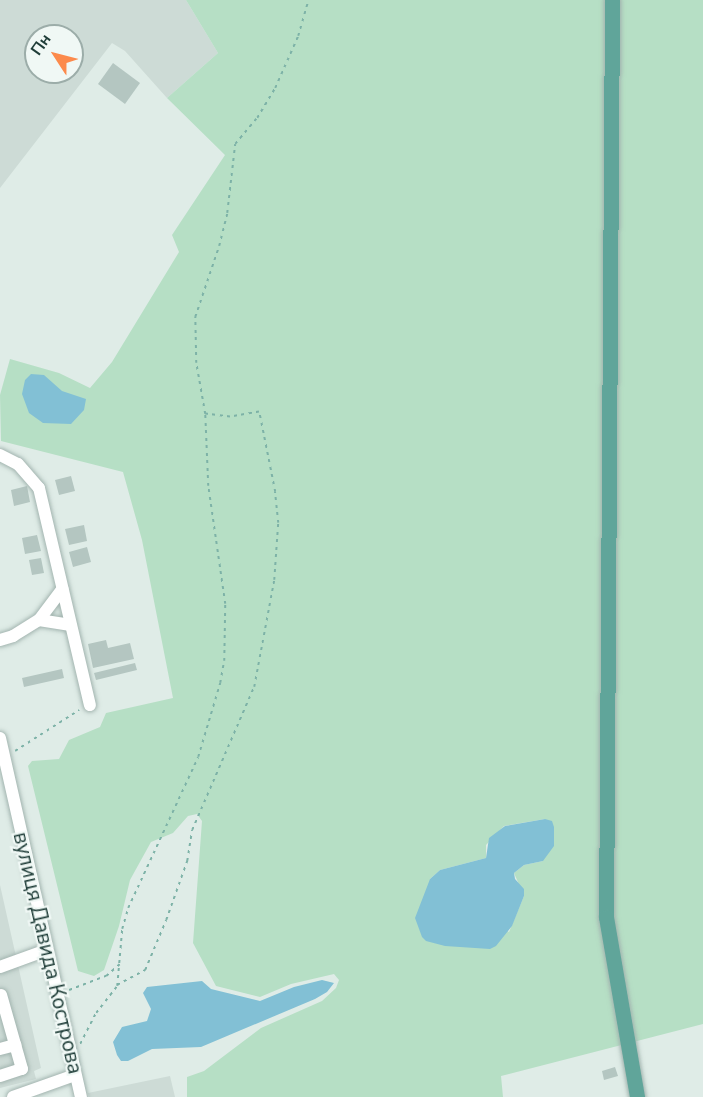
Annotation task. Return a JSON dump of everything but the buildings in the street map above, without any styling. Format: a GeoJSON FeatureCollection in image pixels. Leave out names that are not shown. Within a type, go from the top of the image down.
{"type":"FeatureCollection","features":[{"type":"Feature","properties":{"kind":"main road"},"geometry":{"type":"LineString","coordinates":[[612,0],[606,917],[637,1097]]}},
{"type":"Feature","properties":{"kind":"street"},"geometry":{"type":"LineString","coordinates":[[0,455],[18,464],[39,488],[90,705]]}},
{"type":"Feature","properties":{"kind":"street"},"geometry":{"type":"LineString","coordinates":[[0,640],[13,636],[39,620],[62,590]]}},
{"type":"Feature","properties":{"kind":"street"},"geometry":{"type":"LineString","coordinates":[[39,620],[71,625]]}},
{"type":"Feature","properties":{"kind":"street","name":"вулиця Давида Кострова"},"geometry":{"type":"LineString","coordinates":[[0,738],[81,1097]]}},
{"type":"Feature","properties":{"kind":"street"},"geometry":{"type":"LineString","coordinates":[[0,967],[48,950]]}},
{"type":"Feature","properties":{"kind":"street"},"geometry":{"type":"LineString","coordinates":[[0,994],[4,1020],[22,1069],[0,1076]]}},
{"type":"Feature","properties":{"kind":"street"},"geometry":{"type":"LineString","coordinates":[[0,1049],[15,1045]]}},
{"type":"Feature","properties":{"kind":"street"},"geometry":{"type":"LineString","coordinates":[[13,1097],[75,1075]]}},
{"type":"Feature","properties":{"kind":"path"},"geometry":{"type":"LineString","coordinates":[[117,986],[123,929],[128,908],[198,758],[224,662],[225,604],[208,486],[205,414],[196,363],[195,317],[222,235],[235,144],[257,118],[276,88],[298,36],[308,0]]}},
{"type":"Feature","properties":{"kind":"path"},"geometry":{"type":"LineString","coordinates":[[72,1058],[96,1013],[117,986],[145,970],[187,861],[192,830],[254,687],[274,580],[278,523],[274,482],[259,412],[230,417],[205,414]]}},
{"type":"Feature","properties":{"kind":"path"},"geometry":{"type":"LineString","coordinates":[[4,758],[90,705]]}},
{"type":"Feature","properties":{"kind":"path"},"geometry":{"type":"LineString","coordinates":[[59,993],[106,976],[121,963]]}},
{"type":"Feature","properties":{"kind":"shaded area"},"geometry":{"type":"Polygon","coordinates":[[[0,0],[186,0],[218,53],[167,98],[125,51],[112,43],[84,79],[84,24],[24,24],[24,84],[80,84],[0,188],[0,0]]]}},
{"type":"Feature","properties":{"kind":"shaded area"},"geometry":{"type":"Polygon","coordinates":[[[0,885],[41,1068],[34,1071],[36,1079],[0,1088],[0,885]]]}},
{"type":"Feature","properties":{"kind":"shaded area"},"geometry":{"type":"Polygon","coordinates":[[[170,1076],[175,1097],[89,1097],[88,1093],[170,1076]]]}},
{"type":"Feature","properties":{"kind":"green space"},"geometry":{"type":"Polygon","coordinates":[[[186,0],[703,0],[703,1024],[501,1076],[503,1097],[187,1097],[187,1077],[204,1071],[261,1028],[322,1001],[336,988],[339,980],[334,974],[291,984],[260,997],[216,986],[193,943],[202,821],[197,814],[188,816],[173,833],[151,842],[130,880],[119,926],[104,970],[94,976],[78,971],[28,766],[32,761],[59,759],[69,740],[100,727],[106,713],[173,698],[142,540],[123,472],[1,441],[0,395],[10,359],[59,373],[90,388],[112,362],[179,252],[172,235],[225,155],[167,98],[218,53],[186,0]],[[545,819],[504,826],[486,845],[486,858],[440,870],[430,879],[509,932],[524,896],[514,873],[524,865],[543,861],[545,819]]]}},
{"type":"Feature","properties":{"kind":"water"},"geometry":{"type":"Polygon","coordinates":[[[31,374],[44,375],[62,391],[86,399],[84,410],[71,424],[43,423],[29,413],[22,394],[25,380],[31,374]]]}},
{"type":"Feature","properties":{"kind":"water"},"geometry":{"type":"Polygon","coordinates":[[[545,819],[552,821],[554,827],[554,846],[543,861],[524,865],[514,873],[515,879],[524,889],[524,896],[512,926],[496,946],[490,949],[445,946],[426,941],[422,937],[415,918],[430,879],[440,870],[486,858],[489,838],[505,826],[545,819]]]}},
{"type":"Feature","properties":{"kind":"water"},"geometry":{"type":"Polygon","coordinates":[[[322,980],[334,983],[327,992],[315,999],[201,1047],[152,1049],[128,1061],[121,1061],[117,1055],[113,1042],[122,1027],[147,1021],[151,1009],[143,993],[147,987],[202,981],[211,989],[260,1001],[294,987],[322,980]]]}}]}
